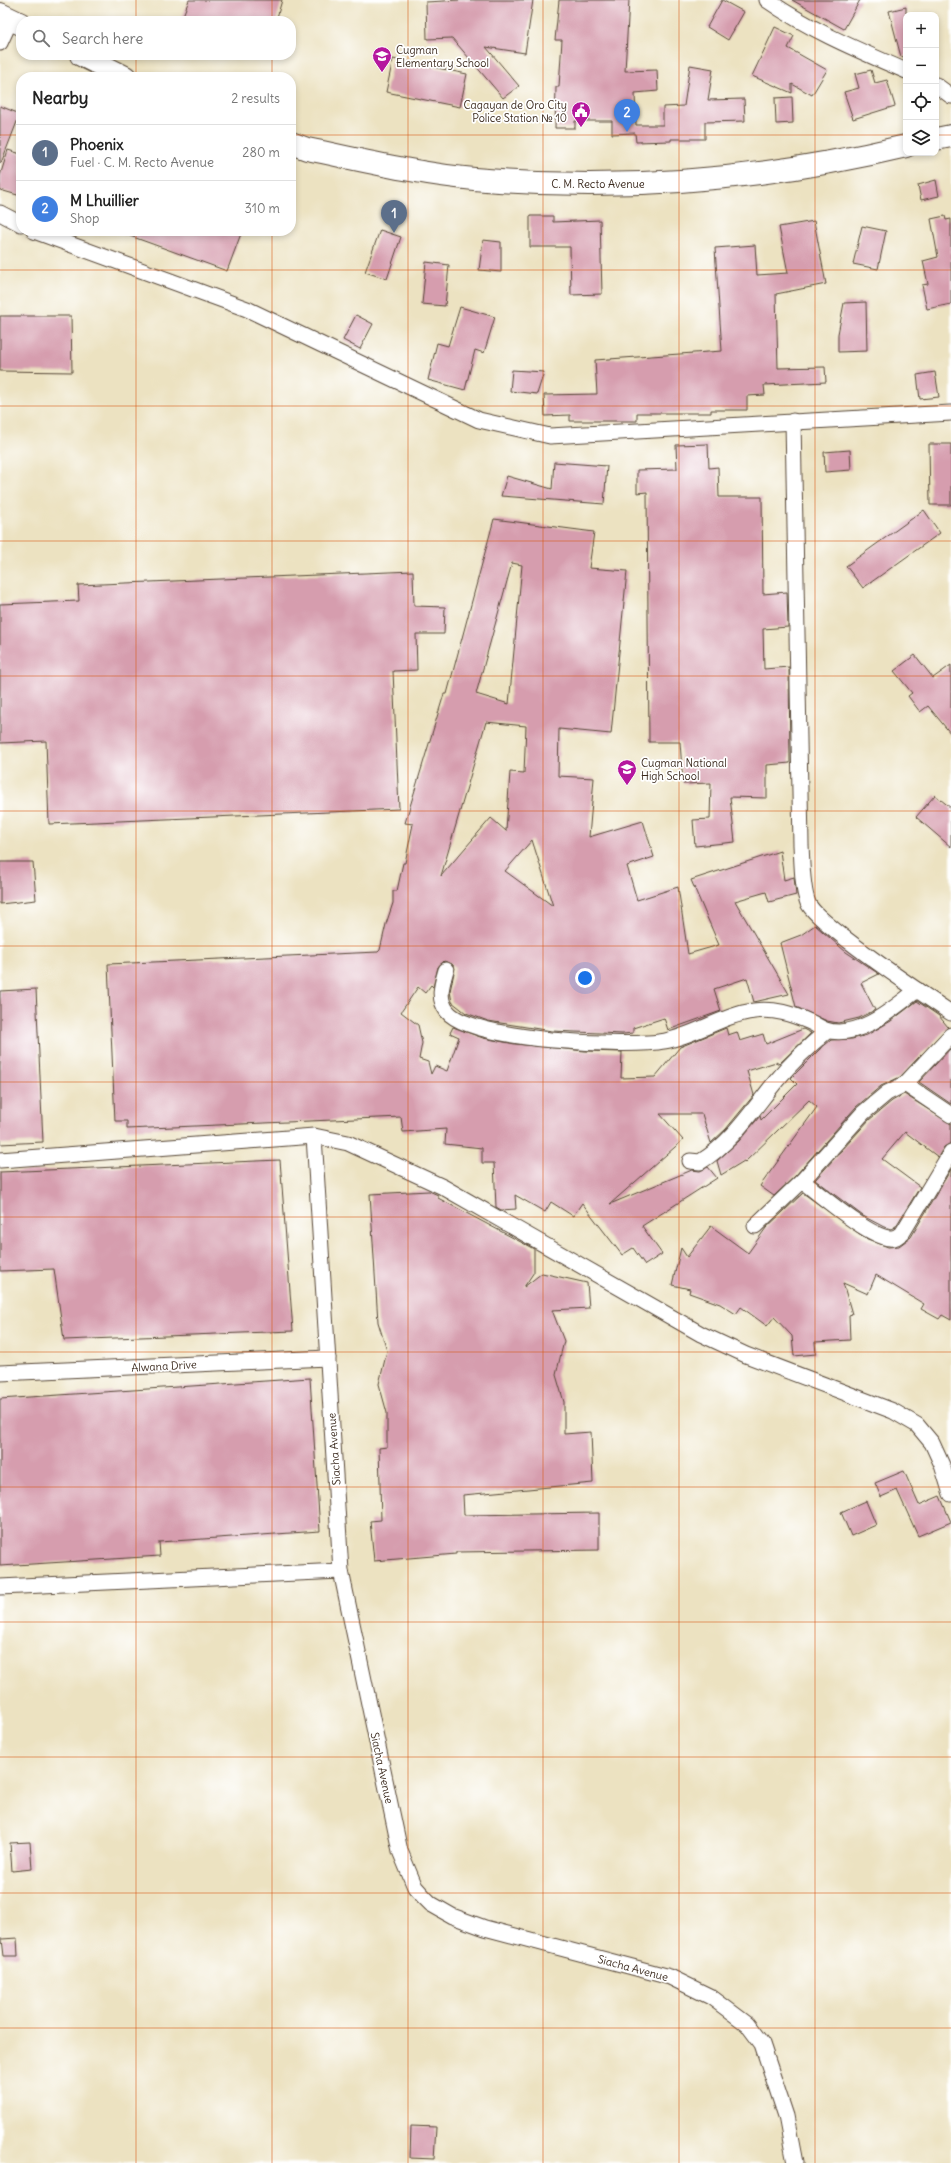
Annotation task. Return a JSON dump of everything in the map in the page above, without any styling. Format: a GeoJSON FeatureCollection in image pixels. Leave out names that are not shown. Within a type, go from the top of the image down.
{"type":"FeatureCollection","features":[{"type":"Feature","properties":{"kind":"highway"},"geometry":{"type":"LineString","coordinates":[[91,60],[115,72]]}},
{"type":"Feature","properties":{"kind":"highway"},"geometry":{"type":"LineString","coordinates":[[939,138],[951,136]]}},
{"type":"Feature","properties":{"kind":"highway","name":"C. M. Recto Avenue"},"geometry":{"type":"LineString","coordinates":[[296,144],[389,166],[443,175],[473,179],[570,185],[707,180],[766,174],[824,164],[903,147]]}},
{"type":"Feature","properties":{"kind":"street"},"geometry":{"type":"LineString","coordinates":[[767,0],[794,19],[838,41],[903,70]]}},
{"type":"Feature","properties":{"kind":"street"},"geometry":{"type":"LineString","coordinates":[[0,43],[11,19]]}},
{"type":"Feature","properties":{"kind":"street"},"geometry":{"type":"LineString","coordinates":[[939,87],[951,96]]}},
{"type":"Feature","properties":{"kind":"street"},"geometry":{"type":"LineString","coordinates":[[0,213],[16,221]]}},
{"type":"Feature","properties":{"kind":"street"},"geometry":{"type":"LineString","coordinates":[[48,236],[246,309],[479,420],[520,431],[550,436],[951,413]]}},
{"type":"Feature","properties":{"kind":"street"},"geometry":{"type":"LineString","coordinates":[[794,421],[801,845],[808,902],[814,910],[836,930],[917,990],[951,1012]]}},
{"type":"Feature","properties":{"kind":"street"},"geometry":{"type":"LineString","coordinates":[[446,970],[441,997],[448,1012],[458,1020],[494,1030],[560,1041],[650,1043],[667,1041],[737,1015],[766,1010],[790,1013],[827,1030],[842,1031],[861,1027],[881,1017],[917,990]]}},
{"type":"Feature","properties":{"kind":"street"},"geometry":{"type":"LineString","coordinates":[[690,1161],[700,1162],[723,1145],[739,1129],[793,1062],[827,1030]]}},
{"type":"Feature","properties":{"kind":"street"},"geometry":{"type":"LineString","coordinates":[[755,1226],[802,1181],[863,1113],[887,1093],[905,1084],[951,1035]]}},
{"type":"Feature","properties":{"kind":"street"},"geometry":{"type":"LineString","coordinates":[[905,1084],[951,1115]]}},
{"type":"Feature","properties":{"kind":"street"},"geometry":{"type":"LineString","coordinates":[[0,1160],[314,1136],[348,1143],[443,1187],[702,1334],[746,1355],[893,1411],[917,1425],[932,1443],[942,1465],[951,1494]]}},
{"type":"Feature","properties":{"kind":"street","name":"Siacha Avenue"},"geometry":{"type":"LineString","coordinates":[[314,1136],[341,1571],[400,1851],[407,1871],[419,1892],[431,1904],[452,1916],[485,1928],[670,1977],[711,1997],[747,2024],[762,2044],[786,2116],[795,2163]]}},
{"type":"Feature","properties":{"kind":"street"},"geometry":{"type":"LineString","coordinates":[[802,1181],[868,1230],[889,1238],[898,1237],[903,1232],[951,1152]]}},
{"type":"Feature","properties":{"kind":"street","name":"Alwana Drive"},"geometry":{"type":"LineString","coordinates":[[0,1373],[328,1358]]}},
{"type":"Feature","properties":{"kind":"street"},"geometry":{"type":"LineString","coordinates":[[0,1586],[341,1571]]}},
{"type":"Feature","properties":{"kind":"building"},"geometry":{"type":"Polygon","coordinates":[[[189,0],[282,0],[277,16],[183,16],[189,0]]]}},
{"type":"Feature","properties":{"kind":"building"},"geometry":{"type":"Polygon","coordinates":[[[461,0],[533,0],[525,53],[486,47],[519,86],[503,98],[452,38],[427,39],[426,2],[461,0]]]}},
{"type":"Feature","properties":{"kind":"building"},"geometry":{"type":"Polygon","coordinates":[[[559,0],[629,0],[625,71],[657,70],[658,91],[635,93],[636,125],[663,125],[663,107],[684,106],[690,65],[713,69],[708,100],[744,99],[745,121],[705,122],[705,139],[671,139],[671,141],[636,142],[635,133],[612,134],[612,121],[575,121],[575,128],[555,128],[556,87],[559,87],[562,40],[555,40],[559,0]]]}},
{"type":"Feature","properties":{"kind":"building"},"geometry":{"type":"Polygon","coordinates":[[[722,0],[744,12],[728,40],[707,27],[722,0]]]}},
{"type":"Feature","properties":{"kind":"building"},"geometry":{"type":"Polygon","coordinates":[[[792,0],[860,0],[844,29],[792,0]]]}},
{"type":"Feature","properties":{"kind":"building"},"geometry":{"type":"Polygon","coordinates":[[[906,7],[906,12],[903,12],[903,57],[901,57],[889,11],[906,7]]]}},
{"type":"Feature","properties":{"kind":"building"},"geometry":{"type":"Polygon","coordinates":[[[775,27],[794,36],[788,48],[827,70],[812,95],[792,84],[792,93],[752,76],[775,27]]]}},
{"type":"Feature","properties":{"kind":"building"},"geometry":{"type":"Polygon","coordinates":[[[393,59],[467,74],[460,107],[386,92],[393,59]]]}},
{"type":"Feature","properties":{"kind":"building"},"geometry":{"type":"Polygon","coordinates":[[[871,70],[875,83],[887,80],[895,106],[853,119],[844,92],[859,88],[855,74],[871,70]]]}},
{"type":"Feature","properties":{"kind":"building"},"geometry":{"type":"Polygon","coordinates":[[[792,97],[793,123],[776,124],[775,98],[792,97]]]}},
{"type":"Feature","properties":{"kind":"building"},"geometry":{"type":"Polygon","coordinates":[[[0,106],[16,112],[16,124],[0,163],[0,106]]]}},
{"type":"Feature","properties":{"kind":"building"},"geometry":{"type":"Polygon","coordinates":[[[8,150],[16,152],[16,195],[0,190],[0,176],[8,150]]]}},
{"type":"Feature","properties":{"kind":"building"},"geometry":{"type":"Polygon","coordinates":[[[936,180],[939,196],[921,200],[918,185],[936,180]]]}},
{"type":"Feature","properties":{"kind":"building"},"geometry":{"type":"Polygon","coordinates":[[[530,216],[553,216],[553,222],[600,220],[602,294],[571,295],[570,247],[530,247],[530,216]]]}},
{"type":"Feature","properties":{"kind":"building"},"geometry":{"type":"Polygon","coordinates":[[[945,216],[946,220],[951,219],[951,304],[927,309],[922,285],[928,284],[923,261],[938,257],[931,219],[945,216]]]}},
{"type":"Feature","properties":{"kind":"building"},"geometry":{"type":"Polygon","coordinates":[[[814,221],[826,284],[776,294],[778,368],[825,367],[826,382],[764,385],[765,395],[747,396],[747,410],[711,410],[711,413],[637,413],[637,421],[570,421],[570,415],[545,416],[544,395],[597,394],[595,360],[722,351],[715,248],[755,245],[757,275],[788,273],[779,227],[814,221]]]}},
{"type":"Feature","properties":{"kind":"building"},"geometry":{"type":"Polygon","coordinates":[[[862,226],[886,231],[878,269],[853,264],[862,226]]]}},
{"type":"Feature","properties":{"kind":"building"},"geometry":{"type":"Polygon","coordinates":[[[380,230],[401,237],[387,279],[365,272],[380,230]]]}},
{"type":"Feature","properties":{"kind":"building"},"geometry":{"type":"Polygon","coordinates":[[[130,236],[240,236],[227,271],[130,236]]]}},
{"type":"Feature","properties":{"kind":"building"},"geometry":{"type":"Polygon","coordinates":[[[483,240],[501,242],[501,272],[479,270],[483,240]]]}},
{"type":"Feature","properties":{"kind":"building"},"geometry":{"type":"Polygon","coordinates":[[[426,262],[449,265],[445,306],[422,304],[426,262]]]}},
{"type":"Feature","properties":{"kind":"building"},"geometry":{"type":"Polygon","coordinates":[[[866,302],[867,351],[838,352],[838,334],[844,303],[866,302]]]}},
{"type":"Feature","properties":{"kind":"building"},"geometry":{"type":"Polygon","coordinates":[[[460,307],[495,317],[484,353],[475,350],[465,390],[428,380],[437,343],[448,346],[460,307]]]}},
{"type":"Feature","properties":{"kind":"building"},"geometry":{"type":"Polygon","coordinates":[[[356,315],[373,324],[360,349],[343,340],[356,315]]]}},
{"type":"Feature","properties":{"kind":"building"},"geometry":{"type":"Polygon","coordinates":[[[0,316],[71,316],[72,372],[0,371],[0,316]]]}},
{"type":"Feature","properties":{"kind":"building"},"geometry":{"type":"Polygon","coordinates":[[[512,370],[544,372],[537,394],[510,391],[512,370]]]}},
{"type":"Feature","properties":{"kind":"building"},"geometry":{"type":"Polygon","coordinates":[[[935,372],[939,397],[920,399],[917,375],[935,372]]]}},
{"type":"Feature","properties":{"kind":"building"},"geometry":{"type":"Polygon","coordinates":[[[708,444],[709,468],[718,467],[719,497],[762,497],[763,594],[787,592],[788,627],[763,629],[764,669],[789,667],[790,763],[767,765],[767,798],[730,797],[735,842],[695,846],[693,820],[710,819],[711,783],[683,784],[680,742],[649,742],[647,492],[637,493],[637,470],[677,469],[676,445],[708,444]]]}},
{"type":"Feature","properties":{"kind":"building"},"geometry":{"type":"Polygon","coordinates":[[[929,444],[951,444],[951,505],[930,505],[929,444]]]}},
{"type":"Feature","properties":{"kind":"building"},"geometry":{"type":"Polygon","coordinates":[[[850,450],[851,470],[825,472],[824,452],[850,450]]]}},
{"type":"Feature","properties":{"kind":"building"},"geometry":{"type":"Polygon","coordinates":[[[554,462],[607,466],[604,504],[501,496],[507,476],[552,489],[554,462]]]}},
{"type":"Feature","properties":{"kind":"building"},"geometry":{"type":"Polygon","coordinates":[[[924,510],[940,533],[863,588],[846,566],[924,510]]]}},
{"type":"Feature","properties":{"kind":"building"},"geometry":{"type":"Polygon","coordinates":[[[494,519],[594,532],[589,568],[627,571],[611,734],[559,729],[558,776],[594,778],[589,837],[643,821],[654,857],[627,866],[637,900],[678,887],[688,954],[719,945],[691,880],[780,851],[784,880],[794,877],[796,895],[769,902],[766,892],[735,901],[789,994],[754,1002],[747,978],[714,989],[721,1011],[668,1030],[664,1018],[633,1028],[633,1033],[623,1034],[552,1031],[488,1021],[466,1013],[452,1002],[450,991],[455,968],[452,964],[444,961],[438,967],[433,987],[431,985],[425,993],[418,987],[401,1012],[418,1025],[422,1043],[419,1059],[428,1062],[431,1074],[435,1066],[447,1071],[459,1037],[450,1033],[453,1027],[483,1038],[515,1044],[585,1051],[622,1052],[621,1078],[655,1077],[680,1047],[726,1028],[728,1035],[737,1032],[740,1041],[763,1034],[766,1044],[803,1029],[811,1033],[779,1064],[776,1062],[747,1071],[754,1095],[726,1129],[711,1143],[702,1114],[660,1114],[683,1140],[610,1204],[692,1170],[700,1171],[708,1167],[717,1178],[642,1226],[662,1254],[645,1265],[633,1248],[622,1255],[582,1203],[573,1216],[551,1202],[545,1212],[515,1195],[516,1209],[501,1210],[496,1207],[494,1163],[482,1163],[482,1148],[445,1144],[446,1129],[403,1132],[401,1117],[127,1129],[127,1121],[115,1121],[108,964],[378,952],[380,950],[393,903],[393,891],[397,891],[403,863],[405,863],[413,824],[405,823],[444,694],[447,694],[494,519]],[[512,563],[476,694],[509,704],[522,565],[512,563]],[[486,722],[441,876],[491,818],[506,831],[510,772],[524,773],[526,726],[486,722]],[[532,840],[505,871],[553,906],[532,840]]]}},
{"type":"Feature","properties":{"kind":"building"},"geometry":{"type":"Polygon","coordinates":[[[413,571],[414,606],[445,607],[444,634],[416,634],[417,670],[393,671],[399,809],[49,824],[46,741],[0,743],[0,604],[79,601],[78,585],[413,571]]]}},
{"type":"Feature","properties":{"kind":"building"},"geometry":{"type":"Polygon","coordinates":[[[915,655],[933,678],[951,665],[951,734],[928,706],[920,712],[908,696],[912,693],[894,671],[915,655]]]}},
{"type":"Feature","properties":{"kind":"building"},"geometry":{"type":"Polygon","coordinates":[[[935,795],[951,808],[951,847],[916,817],[935,795]]]}},
{"type":"Feature","properties":{"kind":"building"},"geometry":{"type":"Polygon","coordinates":[[[0,862],[33,862],[36,900],[0,904],[0,862]]]}},
{"type":"Feature","properties":{"kind":"building"},"geometry":{"type":"Polygon","coordinates":[[[815,925],[846,952],[879,974],[861,983],[875,1010],[859,1018],[838,1023],[827,1021],[796,1007],[780,943],[801,935],[815,925]]]}},
{"type":"Feature","properties":{"kind":"building"},"geometry":{"type":"Polygon","coordinates":[[[36,989],[43,1142],[0,1144],[0,991],[36,989]]]}},
{"type":"Feature","properties":{"kind":"building"},"geometry":{"type":"Polygon","coordinates":[[[917,1001],[939,1016],[948,1027],[900,1077],[881,1086],[856,1107],[796,1175],[774,1196],[760,1186],[817,1107],[809,1100],[745,1162],[744,1161],[721,1175],[717,1161],[739,1141],[760,1116],[761,1120],[797,1084],[791,1078],[820,1049],[831,1040],[852,1039],[867,1035],[891,1021],[917,1001]]]}},
{"type":"Feature","properties":{"kind":"building"},"geometry":{"type":"Polygon","coordinates":[[[951,1048],[951,1104],[919,1082],[951,1048]]]}},
{"type":"Feature","properties":{"kind":"building"},"geometry":{"type":"Polygon","coordinates":[[[904,1094],[951,1124],[951,1143],[944,1147],[938,1157],[905,1132],[882,1159],[920,1187],[896,1226],[891,1229],[863,1216],[815,1180],[869,1120],[892,1101],[904,1094]]]}},
{"type":"Feature","properties":{"kind":"building"},"geometry":{"type":"Polygon","coordinates":[[[280,1160],[293,1331],[64,1340],[54,1269],[0,1271],[0,1172],[280,1160]]]}},
{"type":"Feature","properties":{"kind":"building"},"geometry":{"type":"Polygon","coordinates":[[[951,1169],[951,1320],[942,1315],[939,1319],[921,1309],[924,1304],[876,1275],[868,1294],[843,1283],[852,1314],[849,1315],[850,1340],[815,1342],[816,1354],[794,1356],[792,1336],[774,1317],[767,1326],[741,1307],[736,1314],[720,1304],[689,1293],[690,1289],[672,1285],[681,1248],[687,1257],[711,1226],[748,1253],[766,1228],[803,1193],[865,1238],[888,1247],[899,1246],[911,1237],[951,1169]]]}},
{"type":"Feature","properties":{"kind":"building"},"geometry":{"type":"Polygon","coordinates":[[[429,1191],[438,1195],[438,1198],[534,1249],[534,1272],[524,1287],[542,1273],[587,1283],[589,1308],[552,1310],[564,1341],[556,1375],[564,1402],[564,1434],[591,1432],[593,1483],[463,1495],[464,1515],[599,1513],[599,1550],[456,1552],[456,1554],[374,1561],[370,1521],[381,1520],[379,1448],[387,1447],[387,1413],[379,1384],[387,1351],[378,1322],[370,1194],[429,1191]]]}},
{"type":"Feature","properties":{"kind":"building"},"geometry":{"type":"Polygon","coordinates":[[[310,1378],[320,1531],[159,1542],[160,1556],[0,1566],[0,1399],[310,1378]]]}},
{"type":"Feature","properties":{"kind":"building"},"geometry":{"type":"Polygon","coordinates":[[[904,1471],[919,1505],[940,1496],[951,1522],[918,1536],[897,1490],[881,1497],[875,1483],[904,1471]]]}},
{"type":"Feature","properties":{"kind":"building"},"geometry":{"type":"Polygon","coordinates":[[[866,1501],[876,1525],[851,1536],[841,1512],[866,1501]]]}},
{"type":"Feature","properties":{"kind":"building"},"geometry":{"type":"Polygon","coordinates":[[[30,1842],[32,1869],[12,1871],[10,1843],[30,1842]]]}},
{"type":"Feature","properties":{"kind":"building"},"geometry":{"type":"Polygon","coordinates":[[[17,1938],[18,1956],[4,1956],[2,1939],[17,1938]]]}},
{"type":"Feature","properties":{"kind":"building"},"geometry":{"type":"Polygon","coordinates":[[[411,2126],[436,2127],[434,2159],[410,2158],[411,2126]]]}},
{"type":"Feature","properties":{"kind":"place","name":"Cugman Elementary School"},"geometry":{"type":"Point","coordinates":[382,73]}},
{"type":"Feature","properties":{"kind":"place","name":"Cagayan de Oro City Police Station № 10"},"geometry":{"type":"Point","coordinates":[581,128]}},
{"type":"Feature","properties":{"kind":"place","name":"M Lhuillier"},"geometry":{"type":"Point","coordinates":[627,132]}},
{"type":"Feature","properties":{"kind":"place","name":"Phoenix"},"geometry":{"type":"Point","coordinates":[394,233]}},
{"type":"Feature","properties":{"kind":"place","name":"Cugman National High School"},"geometry":{"type":"Point","coordinates":[627,786]}}]}
